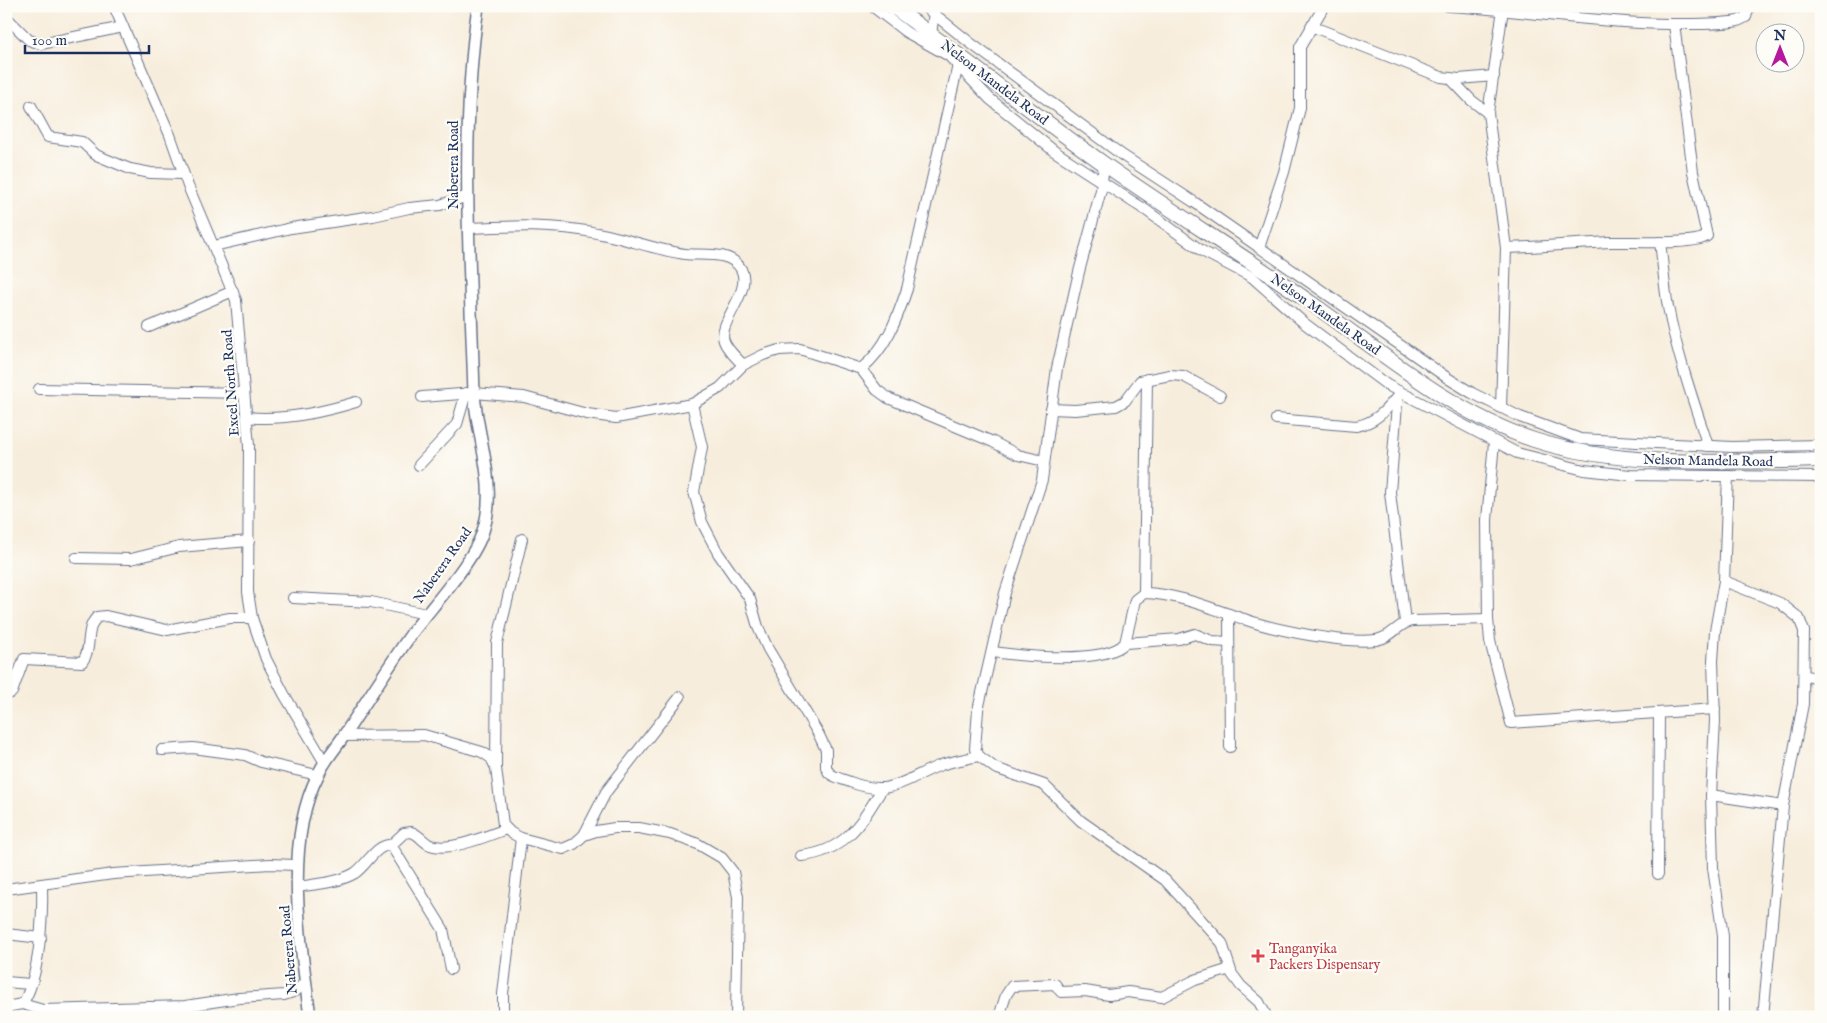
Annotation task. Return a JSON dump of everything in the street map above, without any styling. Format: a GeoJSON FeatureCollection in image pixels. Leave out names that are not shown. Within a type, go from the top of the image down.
{"type":"FeatureCollection","features":[{"type":"Feature","properties":{"kind":"main road","name":"Nelson Mandela Road"},"geometry":{"type":"LineString","coordinates":[[892,6],[1104,164],[1253,263],[1452,401],[1514,433],[1568,450],[1617,458],[1722,462],[1821,460]]}},
{"type":"Feature","properties":{"kind":"street","name":"Excel North Road"},"geometry":{"type":"LineString","coordinates":[[114,6],[170,135],[183,174],[233,291],[239,321],[247,418],[248,592],[252,618],[266,659],[284,694],[325,763]]}},
{"type":"Feature","properties":{"kind":"street","name":"Naberera Road"},"geometry":{"type":"LineString","coordinates":[[310,1017],[296,865],[307,805],[317,775],[426,614],[465,563],[484,531],[488,485],[470,393],[468,228],[468,118],[478,6]]}},
{"type":"Feature","properties":{"kind":"street"},"geometry":{"type":"LineString","coordinates":[[872,6],[906,32],[943,52],[990,99],[1032,135],[1147,211],[1202,251],[1252,277],[1304,323],[1397,394],[1494,442],[1532,458],[1592,472],[1630,475],[1821,477]]}},
{"type":"Feature","properties":{"kind":"street"},"geometry":{"type":"LineString","coordinates":[[924,6],[935,11],[1110,147],[1449,379],[1501,408],[1543,427],[1580,439],[1708,446],[1821,445]]}},
{"type":"Feature","properties":{"kind":"street"},"geometry":{"type":"LineString","coordinates":[[1259,248],[1284,172],[1300,108],[1300,47],[1324,6]]}},
{"type":"Feature","properties":{"kind":"street"},"geometry":{"type":"LineString","coordinates":[[1448,6],[1503,9],[1592,21],[1674,24],[1738,21],[1746,16],[1748,6]]}},
{"type":"Feature","properties":{"kind":"street"},"geometry":{"type":"LineString","coordinates":[[1501,408],[1506,248],[1488,113],[1503,9]]}},
{"type":"Feature","properties":{"kind":"street"},"geometry":{"type":"LineString","coordinates":[[931,34],[935,11]]}},
{"type":"Feature","properties":{"kind":"street"},"geometry":{"type":"LineString","coordinates":[[6,17],[29,40],[41,44],[123,27]]}},
{"type":"Feature","properties":{"kind":"street"},"geometry":{"type":"LineString","coordinates":[[1506,248],[1611,242],[1660,242],[1703,238],[1708,233],[1693,172],[1674,24]]}},
{"type":"Feature","properties":{"kind":"street"},"geometry":{"type":"LineString","coordinates":[[1311,26],[1433,74],[1451,78],[1494,76]]}},
{"type":"Feature","properties":{"kind":"street"},"geometry":{"type":"LineString","coordinates":[[861,369],[873,359],[881,348],[899,313],[907,289],[958,65]]}},
{"type":"Feature","properties":{"kind":"street"},"geometry":{"type":"LineString","coordinates":[[1451,78],[1471,100],[1488,113]]}},
{"type":"Feature","properties":{"kind":"street"},"geometry":{"type":"LineString","coordinates":[[31,106],[48,137],[82,142],[96,155],[130,169],[141,172],[183,174]]}},
{"type":"Feature","properties":{"kind":"street"},"geometry":{"type":"LineString","coordinates":[[1104,164],[1102,183],[1066,324],[1037,499],[1005,594],[976,728],[975,749],[978,756],[995,768],[1044,785],[1081,821],[1165,880],[1222,943],[1230,969],[1241,986],[1259,1002],[1267,1017]]}},
{"type":"Feature","properties":{"kind":"street"},"geometry":{"type":"LineString","coordinates":[[214,246],[291,228],[373,216],[409,208],[440,205],[468,196]]}},
{"type":"Feature","properties":{"kind":"street"},"geometry":{"type":"LineString","coordinates":[[468,228],[535,226],[581,230],[685,254],[718,255],[732,261],[741,270],[743,280],[723,337],[725,344],[743,365]]}},
{"type":"Feature","properties":{"kind":"street"},"geometry":{"type":"LineString","coordinates":[[1660,242],[1668,306],[1675,337],[1692,400],[1708,446]]}},
{"type":"Feature","properties":{"kind":"street"},"geometry":{"type":"LineString","coordinates":[[149,328],[233,291]]}},
{"type":"Feature","properties":{"kind":"street"},"geometry":{"type":"LineString","coordinates":[[422,397],[470,393],[524,397],[587,414],[616,418],[692,404],[720,388],[743,365],[762,355],[789,348],[811,352],[861,369],[877,390],[888,398],[993,442],[1018,455],[1044,461]]}},
{"type":"Feature","properties":{"kind":"street"},"geometry":{"type":"LineString","coordinates":[[1051,409],[1075,410],[1116,406],[1125,401],[1136,384],[1147,379],[1180,375],[1220,396]]}},
{"type":"Feature","properties":{"kind":"street"},"geometry":{"type":"LineString","coordinates":[[1144,593],[1147,379]]}},
{"type":"Feature","properties":{"kind":"street"},"geometry":{"type":"LineString","coordinates":[[39,389],[244,393]]}},
{"type":"Feature","properties":{"kind":"street"},"geometry":{"type":"LineString","coordinates":[[420,465],[457,424],[470,393]]}},
{"type":"Feature","properties":{"kind":"street"},"geometry":{"type":"LineString","coordinates":[[1276,419],[1356,426],[1378,418],[1397,394]]}},
{"type":"Feature","properties":{"kind":"street"},"geometry":{"type":"LineString","coordinates":[[1397,394],[1390,492],[1406,622]]}},
{"type":"Feature","properties":{"kind":"street"},"geometry":{"type":"LineString","coordinates":[[247,418],[311,412],[356,402]]}},
{"type":"Feature","properties":{"kind":"street"},"geometry":{"type":"LineString","coordinates":[[692,404],[702,447],[694,495],[708,536],[750,599],[758,628],[772,657],[826,750],[827,770],[832,775],[855,784],[872,789],[882,789],[902,783],[942,765],[978,756]]}},
{"type":"Feature","properties":{"kind":"street"},"geometry":{"type":"LineString","coordinates":[[1494,442],[1487,520],[1488,619],[1490,641],[1511,724],[1715,709]]}},
{"type":"Feature","properties":{"kind":"street"},"geometry":{"type":"LineString","coordinates":[[1723,1017],[1723,936],[1713,868],[1711,795],[1715,709],[1714,642],[1724,581],[1728,476]]}},
{"type":"Feature","properties":{"kind":"street"},"geometry":{"type":"LineString","coordinates":[[522,539],[497,643],[496,768],[501,814],[506,829],[521,838],[563,848],[574,844],[584,835],[606,792],[680,697]]}},
{"type":"Feature","properties":{"kind":"street"},"geometry":{"type":"LineString","coordinates":[[76,558],[131,559],[180,547],[249,541]]}},
{"type":"Feature","properties":{"kind":"street"},"geometry":{"type":"LineString","coordinates":[[1724,581],[1769,597],[1800,618],[1804,631],[1804,675],[1800,724],[1790,761],[1783,806],[1763,1017]]}},
{"type":"Feature","properties":{"kind":"street"},"geometry":{"type":"LineString","coordinates":[[1125,643],[1135,600],[1144,593],[1159,594],[1255,622],[1321,636],[1360,640],[1387,638],[1406,622],[1488,619]]}},
{"type":"Feature","properties":{"kind":"street"},"geometry":{"type":"LineString","coordinates":[[293,598],[371,602],[426,614]]}},
{"type":"Feature","properties":{"kind":"street"},"geometry":{"type":"LineString","coordinates":[[1229,614],[1230,747]]}},
{"type":"Feature","properties":{"kind":"street"},"geometry":{"type":"LineString","coordinates":[[6,694],[12,692],[24,659],[82,662],[86,656],[91,625],[97,617],[106,616],[167,630],[230,618],[252,618]]}},
{"type":"Feature","properties":{"kind":"street"},"geometry":{"type":"LineString","coordinates":[[992,652],[1045,657],[1074,656],[1114,651],[1125,643],[1175,640],[1195,634],[1212,641],[1228,642]]}},
{"type":"Feature","properties":{"kind":"street"},"geometry":{"type":"LineString","coordinates":[[1804,675],[1821,680]]}},
{"type":"Feature","properties":{"kind":"street"},"geometry":{"type":"LineString","coordinates":[[1658,874],[1659,714]]}},
{"type":"Feature","properties":{"kind":"street"},"geometry":{"type":"LineString","coordinates":[[343,736],[429,736],[482,752],[491,758],[496,768]]}},
{"type":"Feature","properties":{"kind":"street"},"geometry":{"type":"LineString","coordinates":[[162,750],[193,748],[245,755],[261,762],[317,775]]}},
{"type":"Feature","properties":{"kind":"street"},"geometry":{"type":"LineString","coordinates":[[801,856],[825,852],[847,837],[882,789]]}},
{"type":"Feature","properties":{"kind":"street"},"geometry":{"type":"LineString","coordinates":[[1711,795],[1783,806]]}},
{"type":"Feature","properties":{"kind":"street"},"geometry":{"type":"LineString","coordinates":[[584,835],[615,828],[659,831],[698,844],[722,858],[730,866],[735,878],[738,897],[736,1017]]}},
{"type":"Feature","properties":{"kind":"street"},"geometry":{"type":"LineString","coordinates":[[297,887],[327,882],[354,873],[383,846],[392,845],[404,833],[411,832],[428,844],[442,846],[466,843],[506,829]]}},
{"type":"Feature","properties":{"kind":"street"},"geometry":{"type":"LineString","coordinates":[[503,1017],[505,977],[521,838]]}},
{"type":"Feature","properties":{"kind":"street"},"geometry":{"type":"LineString","coordinates":[[392,845],[443,928],[451,969]]}},
{"type":"Feature","properties":{"kind":"street"},"geometry":{"type":"LineString","coordinates":[[6,889],[113,874],[270,864],[296,865]]}},
{"type":"Feature","properties":{"kind":"street"},"geometry":{"type":"LineString","coordinates":[[22,1004],[30,984],[41,938],[43,923],[42,884]]}},
{"type":"Feature","properties":{"kind":"street"},"geometry":{"type":"LineString","coordinates":[[6,934],[41,938]]}},
{"type":"Feature","properties":{"kind":"street"},"geometry":{"type":"LineString","coordinates":[[999,1017],[1006,995],[1012,986],[1055,984],[1061,992],[1086,991],[1109,995],[1128,992],[1162,997],[1194,980],[1230,969]]}},
{"type":"Feature","properties":{"kind":"street"},"geometry":{"type":"LineString","coordinates":[[6,982],[30,984]]}},
{"type":"Feature","properties":{"kind":"street"},"geometry":{"type":"LineString","coordinates":[[6,1007],[22,1004],[43,1010],[185,1006],[239,998],[284,995],[296,991],[306,982]]}},
{"type":"Feature","properties":{"kind":"place","name":"Tanganyika Packers Dispensary"},"geometry":{"type":"Point","coordinates":[1258,956]}}]}
